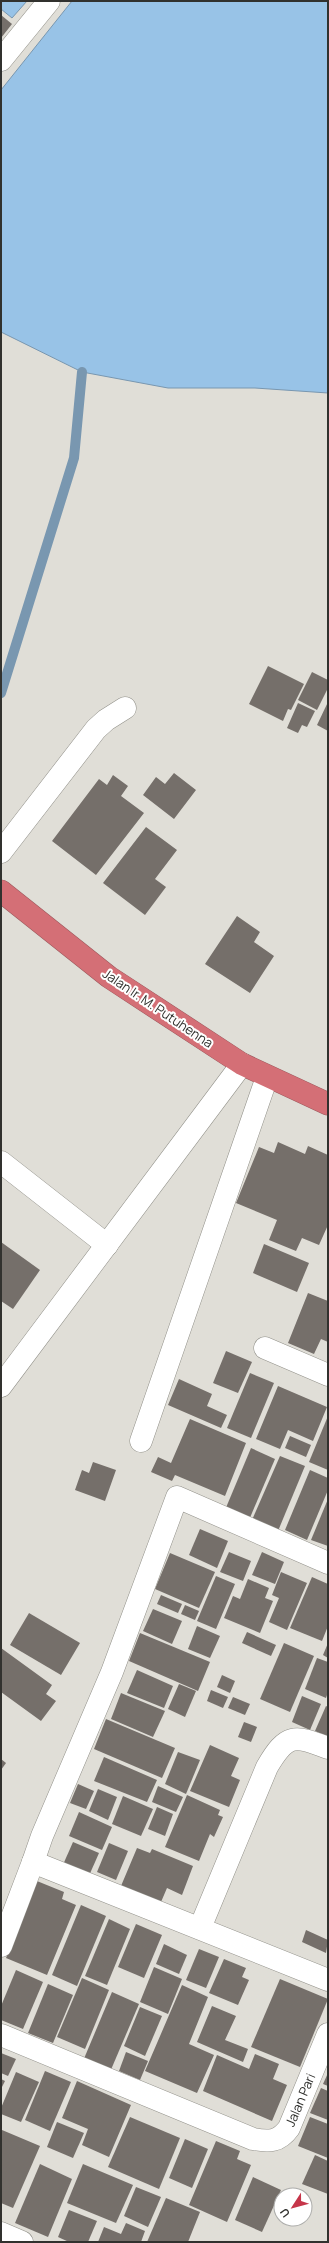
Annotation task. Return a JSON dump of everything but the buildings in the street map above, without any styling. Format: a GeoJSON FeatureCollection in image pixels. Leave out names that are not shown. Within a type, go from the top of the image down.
{"type":"FeatureCollection","features":[{"type":"Feature","properties":{"kind":"highway","name":"Jalan Ir. M. Putuhenna"},"geometry":{"type":"LineString","coordinates":[[1,891],[109,977],[242,1064],[267,1077],[328,1104]]}},
{"type":"Feature","properties":{"kind":"street"},"geometry":{"type":"LineString","coordinates":[[1,60],[49,1]]}},
{"type":"Feature","properties":{"kind":"street"},"geometry":{"type":"LineString","coordinates":[[1,852],[96,729],[106,720],[126,708]]}},
{"type":"Feature","properties":{"kind":"street"},"geometry":{"type":"LineString","coordinates":[[1,1386],[242,1064]]}},
{"type":"Feature","properties":{"kind":"street"},"geometry":{"type":"LineString","coordinates":[[141,1441],[267,1077]]}},
{"type":"Feature","properties":{"kind":"street"},"geometry":{"type":"LineString","coordinates":[[1,1162],[107,1244]]}},
{"type":"Feature","properties":{"kind":"street"},"geometry":{"type":"LineString","coordinates":[[265,1348],[328,1375]]}},
{"type":"Feature","properties":{"kind":"street"},"geometry":{"type":"LineString","coordinates":[[1,1946],[42,1836],[112,1672],[177,1497],[328,1563]]}},
{"type":"Feature","properties":{"kind":"street"},"geometry":{"type":"LineString","coordinates":[[200,1928],[267,1767],[275,1754],[285,1743],[293,1738],[304,1739],[328,1748]]}},
{"type":"Feature","properties":{"kind":"street"},"geometry":{"type":"LineString","coordinates":[[33,1862],[328,1980]]}},
{"type":"Feature","properties":{"kind":"street","name":"Jalan Pari"},"geometry":{"type":"LineString","coordinates":[[1,2035],[253,2139],[267,2142],[276,2140],[283,2136],[289,2128],[328,2034]]}},
{"type":"Feature","properties":{"kind":"street"},"geometry":{"type":"LineString","coordinates":[[1,2233],[22,2242]]}},
{"type":"Feature","properties":{"kind":"water"},"geometry":{"type":"Polygon","coordinates":[[[1,1],[27,1],[12,18],[1,9],[1,1]]]}},
{"type":"Feature","properties":{"kind":"water"},"geometry":{"type":"Polygon","coordinates":[[[72,1],[328,1],[328,393],[255,388],[168,388],[82,372],[1,332],[1,90],[72,1]]]}},
{"type":"Feature","properties":{"kind":"waterway"},"geometry":{"type":"LineString","coordinates":[[1,693],[74,458],[82,372]]}}]}
